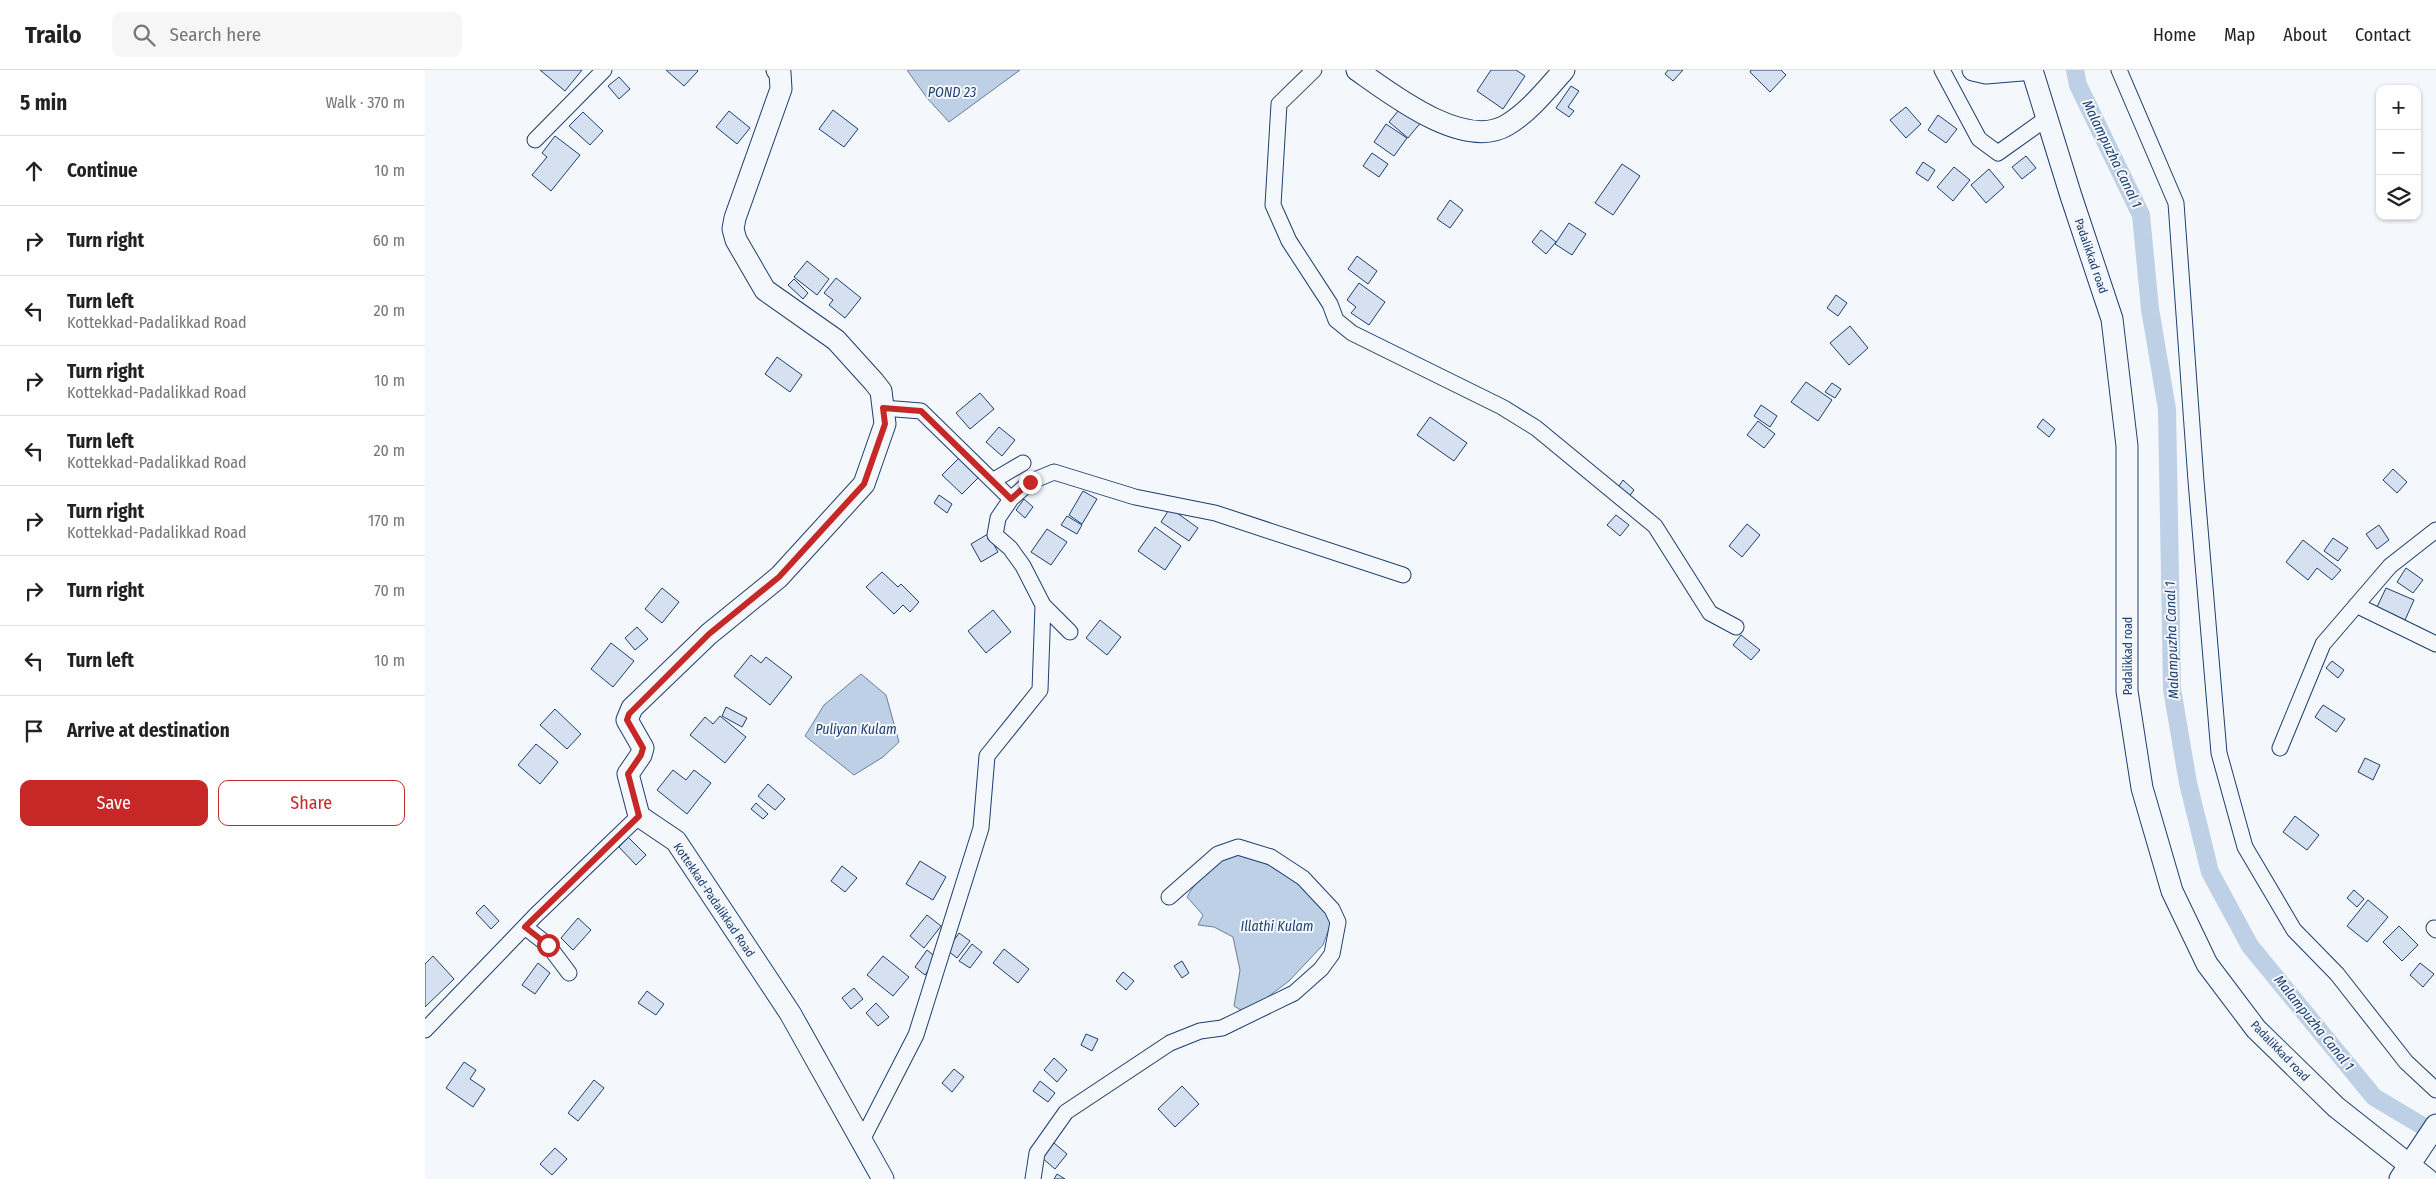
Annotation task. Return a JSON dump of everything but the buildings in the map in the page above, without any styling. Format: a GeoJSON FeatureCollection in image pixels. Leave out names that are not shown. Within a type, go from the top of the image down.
{"type":"FeatureCollection","features":[{"type":"Feature","properties":{"kind":"main road"},"geometry":{"type":"LineString","coordinates":[[639,816],[628,774],[641,755],[643,748],[627,720],[629,714],[709,634],[779,577],[864,484],[885,424],[881,391],[836,340],[765,290],[736,240],[733,230],[735,218],[781,89],[780,73],[777,70]]}},
{"type":"Feature","properties":{"kind":"main road"},"geometry":{"type":"LineString","coordinates":[[1357,70],[1413,108],[1470,132],[1489,132],[1506,126],[1526,110],[1564,70]]}},
{"type":"Feature","properties":{"kind":"main road"},"geometry":{"type":"LineString","coordinates":[[1973,70],[2007,73],[2022,70]]}},
{"type":"Feature","properties":{"kind":"main road","name":"Padalikkad road"},"geometry":{"type":"LineString","coordinates":[[2032,70],[2112,319],[2127,446],[2127,691],[2142,788],[2172,892],[2207,964],[2256,1029],[2336,1108],[2407,1167],[2427,1179]]}},
{"type":"Feature","properties":{"kind":"main road","name":"Kottekkad-Padalikkad Road"},"geometry":{"type":"LineString","coordinates":[[639,816],[676,841],[790,1013],[883,1179]]}},
{"type":"Feature","properties":{"kind":"main road"},"geometry":{"type":"LineString","coordinates":[[2407,1167],[2436,1125]]}},
{"type":"Feature","properties":{"kind":"street"},"geometry":{"type":"LineString","coordinates":[[535,140],[604,70]]}},
{"type":"Feature","properties":{"kind":"street"},"geometry":{"type":"LineString","coordinates":[[1314,70],[1279,104],[1273,205],[1289,241],[1330,304],[1336,320],[1352,333],[1502,407],[1536,428],[1655,526],[1710,613],[1736,627]]}},
{"type":"Feature","properties":{"kind":"street"},"geometry":{"type":"LineString","coordinates":[[1942,70],[1979,139],[1998,153],[2047,118]]}},
{"type":"Feature","properties":{"kind":"street"},"geometry":{"type":"LineString","coordinates":[[2119,70],[2176,203],[2195,481],[2219,753],[2245,847],[2294,930],[2337,974],[2406,1062],[2436,1090]]}},
{"type":"Feature","properties":{"kind":"street"},"geometry":{"type":"LineString","coordinates":[[883,408],[921,411],[994,480],[1011,499]]}},
{"type":"Feature","properties":{"kind":"street"},"geometry":{"type":"LineString","coordinates":[[994,480],[1023,463]]}},
{"type":"Feature","properties":{"kind":"street"},"geometry":{"type":"LineString","coordinates":[[1070,632],[1043,605],[1023,566],[1010,548],[995,535],[998,518],[1011,499],[1030,482],[1054,472],[1135,497],[1215,513],[1403,575]]}},
{"type":"Feature","properties":{"kind":"street"},"geometry":{"type":"LineString","coordinates":[[2280,748],[2323,644],[2390,566],[2436,530]]}},
{"type":"Feature","properties":{"kind":"street"},"geometry":{"type":"LineString","coordinates":[[861,1142],[916,1035],[981,828],[987,756],[1040,690],[1043,605]]}},
{"type":"Feature","properties":{"kind":"street"},"geometry":{"type":"LineString","coordinates":[[2356,606],[2436,644]]}},
{"type":"Feature","properties":{"kind":"street"},"geometry":{"type":"LineString","coordinates":[[425,1030],[525,927],[639,816]]}},
{"type":"Feature","properties":{"kind":"street"},"geometry":{"type":"LineString","coordinates":[[1033,1179],[1037,1153],[1066,1112],[1170,1043],[1200,1031],[1222,1028],[1294,993],[1321,969],[1332,954],[1338,922],[1332,909],[1303,878],[1271,857],[1238,847],[1218,854],[1169,897]]}},
{"type":"Feature","properties":{"kind":"street"},"geometry":{"type":"LineString","coordinates":[[525,927],[548,945],[569,973]]}},
{"type":"Feature","properties":{"kind":"water","name":"POND 23"},"geometry":{"type":"Polygon","coordinates":[[[907,70],[1020,70],[949,122],[927,98],[907,70]]]}},
{"type":"Feature","properties":{"kind":"water","name":"Puliyan Kulam"},"geometry":{"type":"Polygon","coordinates":[[[861,674],[886,695],[899,742],[883,757],[854,775],[805,736],[824,705],[861,674]]]}},
{"type":"Feature","properties":{"kind":"water","name":"Illathi Kulam"},"geometry":{"type":"Polygon","coordinates":[[[1236,850],[1279,870],[1335,912],[1323,945],[1289,981],[1246,1013],[1234,1006],[1240,970],[1233,937],[1214,927],[1198,925],[1203,915],[1187,897],[1202,877],[1236,850]]]}},
{"type":"Feature","properties":{"kind":"waterway","name":"Malampuzha Canal 1"},"geometry":{"type":"LineString","coordinates":[[2075,70],[2078,85],[2141,215],[2150,309],[2167,409],[2172,689],[2188,783],[2210,872],[2250,946],[2374,1097],[2436,1134]]}},
{"type":"Feature","properties":{"kind":"route"},"geometry":{"type":"LineString","coordinates":[[548,945],[525,927],[639,816],[628,774],[641,755],[643,748],[627,720],[632,708],[709,634],[779,577],[864,484],[885,424],[883,408],[921,411],[994,480],[1011,499],[1030,482]]}}]}
